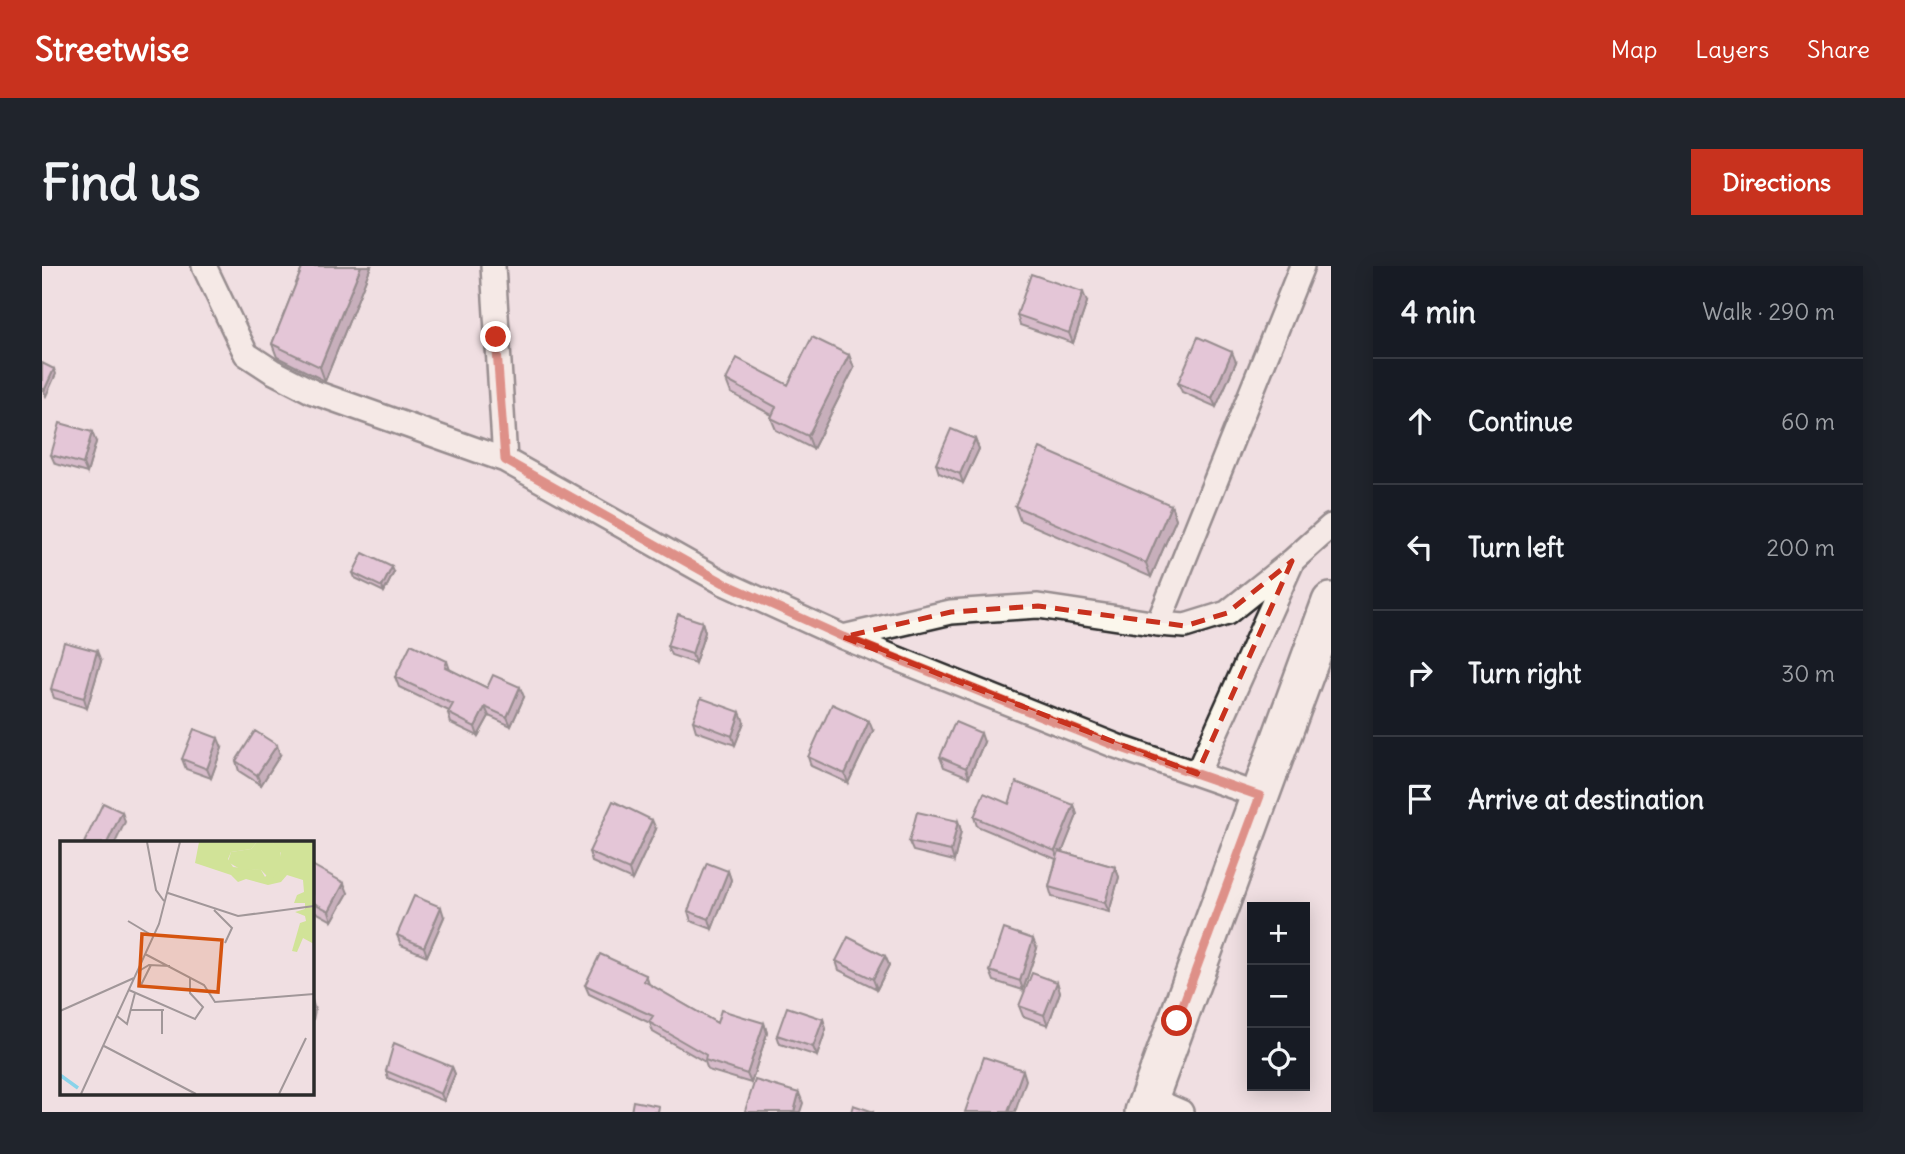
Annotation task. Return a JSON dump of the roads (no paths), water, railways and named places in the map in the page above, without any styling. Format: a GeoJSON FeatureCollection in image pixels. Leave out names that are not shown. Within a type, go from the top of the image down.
{"type":"FeatureCollection","features":[{"type":"Feature","properties":{"kind":"main road"},"geometry":{"type":"LineString","coordinates":[[1158,1107],[1260,796],[1331,602]]}},
{"type":"Feature","properties":{"kind":"street"},"geometry":{"type":"LineString","coordinates":[[204,266],[246,354],[313,392],[505,460],[724,583],[843,637],[1116,746],[1260,796]]}},
{"type":"Feature","properties":{"kind":"street"},"geometry":{"type":"LineString","coordinates":[[493,266],[505,460]]}},
{"type":"Feature","properties":{"kind":"street"},"geometry":{"type":"LineString","coordinates":[[1158,624],[1302,266]]}},
{"type":"Feature","properties":{"kind":"street"},"geometry":{"type":"LineString","coordinates":[[843,637],[951,611],[1038,606],[1185,626],[1227,613],[1331,526]]}},
{"type":"Feature","properties":{"kind":"street"},"geometry":{"type":"LineString","coordinates":[[1197,774],[1292,561]]}}]}
